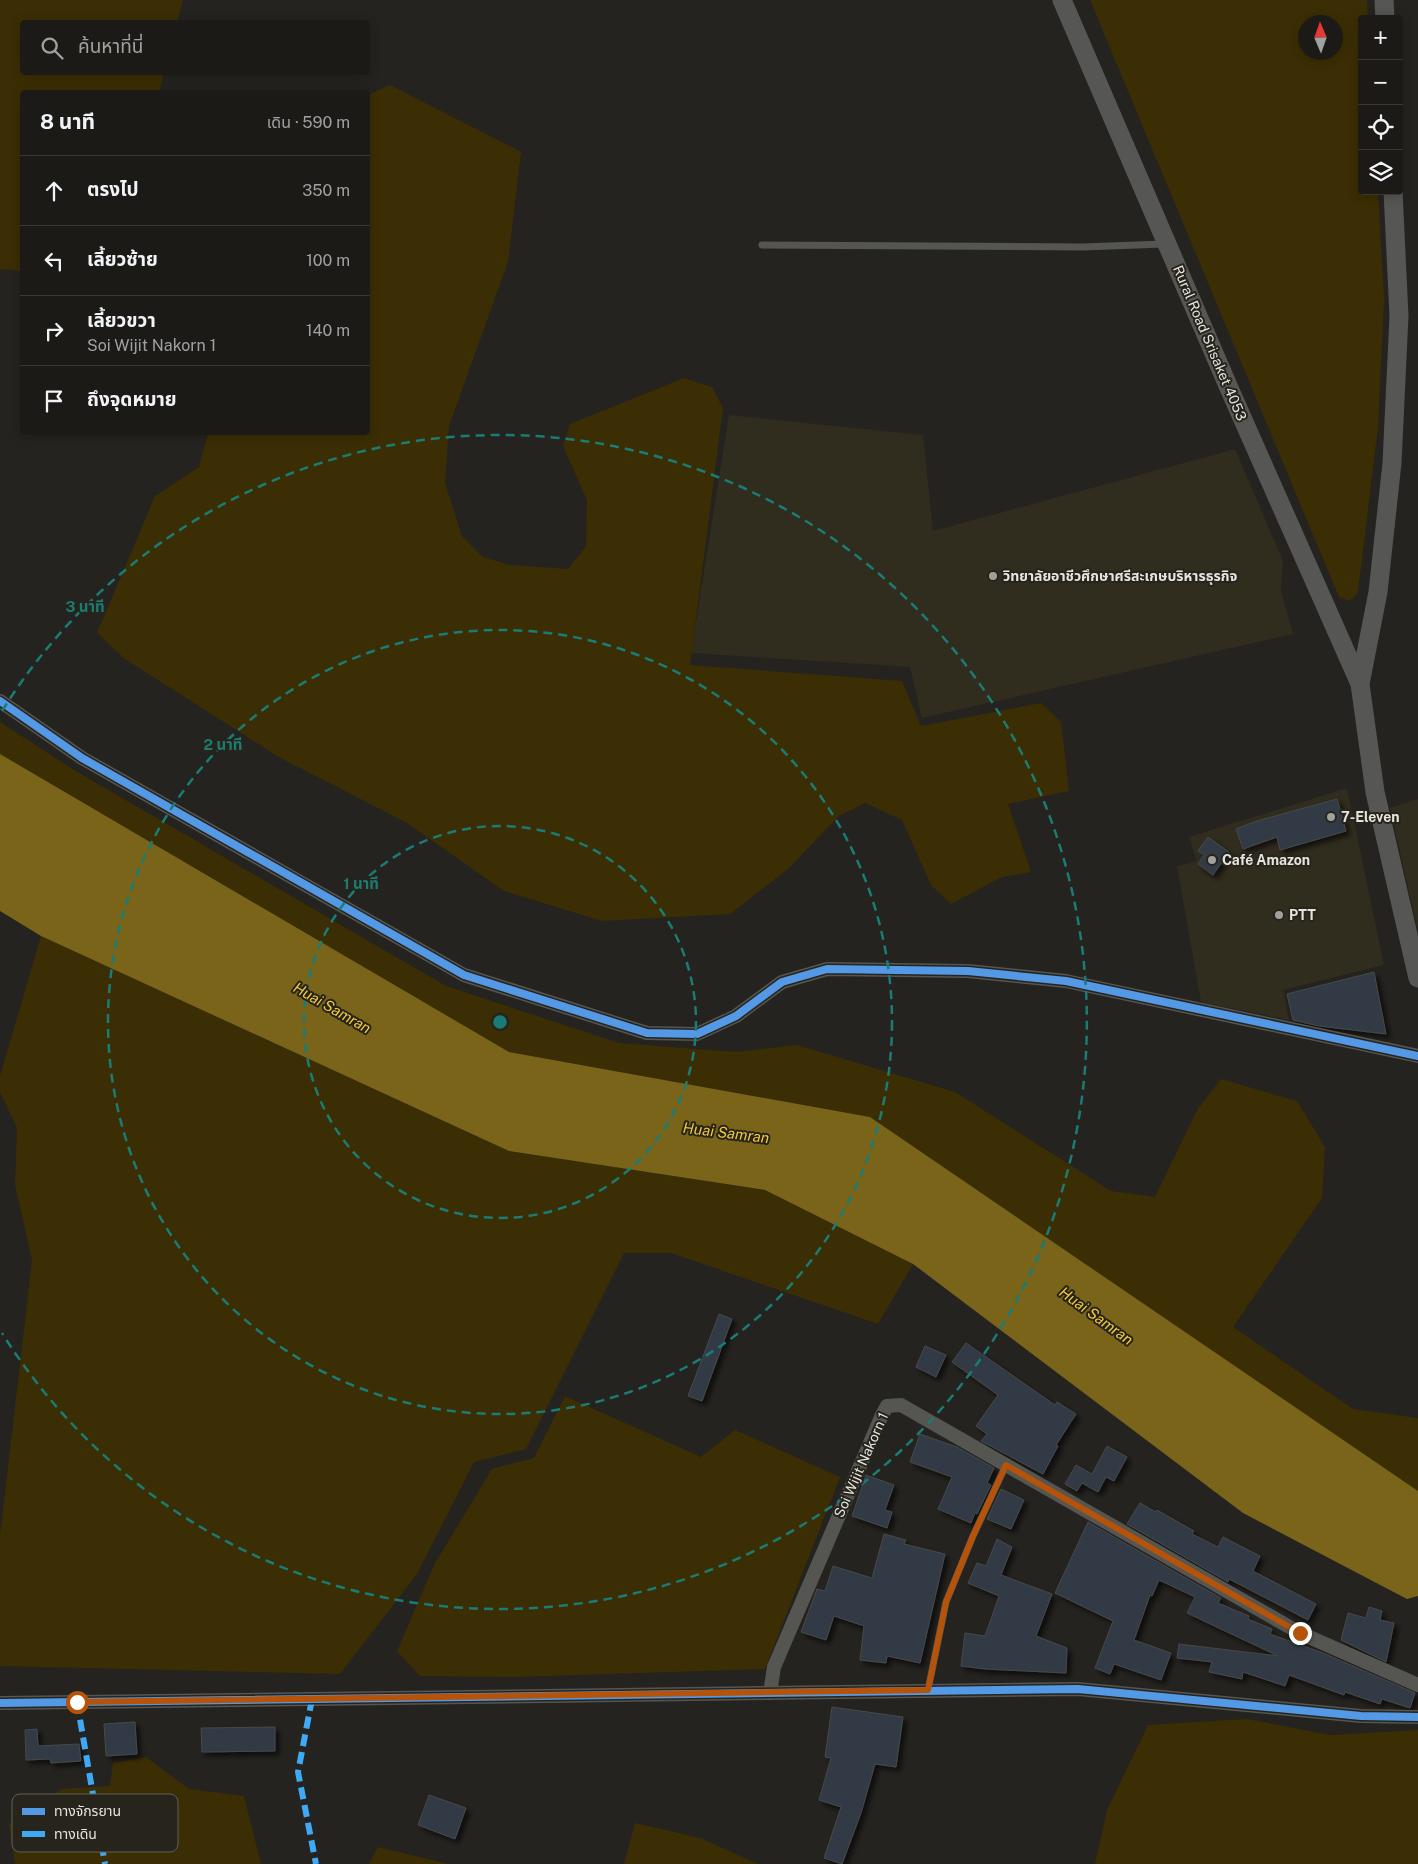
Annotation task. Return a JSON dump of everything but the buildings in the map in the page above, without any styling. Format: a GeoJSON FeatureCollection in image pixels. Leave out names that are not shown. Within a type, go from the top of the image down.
{"type":"FeatureCollection","features":[{"type":"Feature","properties":{"kind":"street","name":"Rural Road Srisaket 4053"},"geometry":{"type":"LineString","coordinates":[[1062,0],[1360,684]]}},
{"type":"Feature","properties":{"kind":"street"},"geometry":{"type":"LineString","coordinates":[[1384,0],[1385,15]]}},
{"type":"Feature","properties":{"kind":"street"},"geometry":{"type":"LineString","coordinates":[[1393,195],[1398,316],[1392,463],[1378,592],[1360,684],[1375,792],[1418,978]]}},
{"type":"Feature","properties":{"kind":"street"},"geometry":{"type":"LineString","coordinates":[[0,701],[82,758],[464,976],[647,1033],[696,1034],[736,1016],[782,982],[827,969],[968,971],[1066,981],[1418,1056]]}},
{"type":"Feature","properties":{"kind":"street","name":"Soi Wijit Nakorn 1"},"geometry":{"type":"LineString","coordinates":[[770,1693],[774,1667],[882,1414],[887,1406],[901,1405],[1300,1633],[1418,1685]]}},
{"type":"Feature","properties":{"kind":"street"},"geometry":{"type":"LineString","coordinates":[[0,1703],[1078,1689],[1361,1716],[1418,1717]]}},
{"type":"Feature","properties":{"kind":"lane"},"geometry":{"type":"LineString","coordinates":[[762,245],[1083,247],[1167,244]]}},
{"type":"Feature","properties":{"kind":"lane"},"geometry":{"type":"LineString","coordinates":[[928,1690],[946,1602],[973,1536],[1006,1465]]}},
{"type":"Feature","properties":{"kind":"shaded area"},"geometry":{"type":"Polygon","coordinates":[[[0,0],[183,0],[178,20],[20,20],[20,75],[163,75],[160,90],[20,90],[20,271],[0,269],[0,0]]]}},
{"type":"Feature","properties":{"kind":"shaded area"},"geometry":{"type":"Polygon","coordinates":[[[1090,0],[1367,0],[1368,15],[1358,15],[1358,195],[1378,195],[1384,300],[1378,427],[1358,592],[1350,601],[1339,597],[1090,0]]]}},
{"type":"Feature","properties":{"kind":"shaded area"},"geometry":{"type":"Polygon","coordinates":[[[390,85],[521,152],[508,262],[449,426],[445,483],[462,536],[483,557],[510,565],[568,569],[586,546],[587,500],[563,446],[570,424],[684,378],[712,387],[723,408],[690,665],[902,681],[921,726],[1041,703],[1061,722],[1069,791],[1008,804],[1031,872],[1002,877],[951,904],[931,885],[902,820],[865,803],[839,816],[788,869],[730,914],[602,921],[504,891],[407,823],[277,756],[125,659],[97,633],[155,496],[199,467],[207,435],[370,435],[370,94],[390,85]]]}},
{"type":"Feature","properties":{"kind":"shaded area","name":"วิทยาลัยอาชีวศึกษาศรีสะเกษบริหารธุรกิจ"},"geometry":{"type":"Polygon","coordinates":[[[729,415],[923,435],[933,531],[1235,449],[1283,561],[1281,591],[1293,634],[922,718],[910,667],[691,653],[729,415]]]}},
{"type":"Feature","properties":{"kind":"shaded area"},"geometry":{"type":"Polygon","coordinates":[[[0,722],[74,770],[446,986],[619,1043],[737,1052],[797,1045],[955,1092],[1111,1191],[1155,1197],[1197,1110],[1221,1079],[1297,1101],[1325,1147],[1322,1198],[1233,1327],[1353,1409],[1418,1418],[1418,1491],[870,1117],[509,1052],[0,754],[0,722]]]}},
{"type":"Feature","properties":{"kind":"shaded area","name":"PTT"},"geometry":{"type":"Polygon","coordinates":[[[1347,788],[1384,965],[1283,990],[1289,1020],[1201,1002],[1177,866],[1197,861],[1189,837],[1347,788]]]}},
{"type":"Feature","properties":{"kind":"shaded area"},"geometry":{"type":"Polygon","coordinates":[[[1418,799],[1418,931],[1390,808],[1418,799]]]}},
{"type":"Feature","properties":{"kind":"shaded area"},"geometry":{"type":"Polygon","coordinates":[[[41,936],[509,1151],[765,1190],[913,1264],[878,1324],[671,1253],[624,1253],[526,1449],[474,1462],[417,1574],[340,1674],[0,1666],[0,1536],[32,1260],[15,1185],[17,1128],[0,1092],[0,1076],[41,936]]]}},
{"type":"Feature","properties":{"kind":"shaded area"},"geometry":{"type":"Polygon","coordinates":[[[565,1396],[701,1457],[735,1430],[840,1477],[765,1669],[515,1677],[420,1676],[397,1651],[434,1565],[492,1469],[534,1458],[565,1396]]]}},
{"type":"Feature","properties":{"kind":"shaded area"},"geometry":{"type":"Polygon","coordinates":[[[1247,1719],[1330,1735],[1418,1730],[1418,1864],[1095,1864],[1107,1810],[1148,1725],[1247,1719]]]}},
{"type":"Feature","properties":{"kind":"shaded area"},"geometry":{"type":"Polygon","coordinates":[[[146,1757],[189,1789],[244,1796],[261,1864],[15,1864],[13,1852],[178,1852],[178,1794],[54,1794],[62,1789],[110,1786],[113,1763],[146,1757]]]}},
{"type":"Feature","properties":{"kind":"shaded area"},"geometry":{"type":"Polygon","coordinates":[[[12,1822],[12,1844],[9,1824],[12,1822]]]}},
{"type":"Feature","properties":{"kind":"shaded area"},"geometry":{"type":"Polygon","coordinates":[[[635,1823],[700,1838],[758,1864],[624,1864],[635,1823]]]}},
{"type":"Feature","properties":{"kind":"shaded area"},"geometry":{"type":"Polygon","coordinates":[[[378,1847],[449,1864],[369,1864],[378,1847]]]}},
{"type":"Feature","properties":{"kind":"water","name":"Huai Samran"},"geometry":{"type":"Polygon","coordinates":[[[0,754],[509,1052],[870,1117],[1418,1491],[1418,1596],[1407,1599],[1243,1513],[913,1264],[765,1190],[509,1151],[41,936],[0,911],[0,754]]]}},
{"type":"Feature","properties":{"kind":"marked path"},"geometry":{"type":"LineString","coordinates":[[312,1699],[298,1772],[316,1864]]}},
{"type":"Feature","properties":{"kind":"marked path"},"geometry":{"type":"LineString","coordinates":[[77,1702],[93,1794]]}},
{"type":"Feature","properties":{"kind":"marked path"},"geometry":{"type":"LineString","coordinates":[[103,1852],[105,1864]]}},
{"type":"Feature","properties":{"kind":"cycle path"},"geometry":{"type":"LineString","coordinates":[[0,701],[82,758],[464,975],[647,1033],[697,1034],[736,1016],[782,982],[827,969],[968,971],[1066,981],[1418,1056]]}},
{"type":"Feature","properties":{"kind":"cycle path"},"geometry":{"type":"LineString","coordinates":[[0,1703],[1078,1689],[1361,1716],[1418,1717]]}},
{"type":"Feature","properties":{"kind":"place","name":"วิทยาลัยอาชีวศึกษาศรีสะเกษบริหารธุรกิจ"},"geometry":{"type":"Point","coordinates":[993,576]}},
{"type":"Feature","properties":{"kind":"place","name":"7-Eleven"},"geometry":{"type":"Point","coordinates":[1331,817]}},
{"type":"Feature","properties":{"kind":"place","name":"Café Amazon"},"geometry":{"type":"Point","coordinates":[1212,860]}},
{"type":"Feature","properties":{"kind":"place","name":"PTT"},"geometry":{"type":"Point","coordinates":[1279,915]}},
{"type":"Feature","properties":{"kind":"route"},"geometry":{"type":"LineString","coordinates":[[77,1702],[928,1690],[946,1602],[973,1536],[1006,1465],[1300,1633]]}}]}
